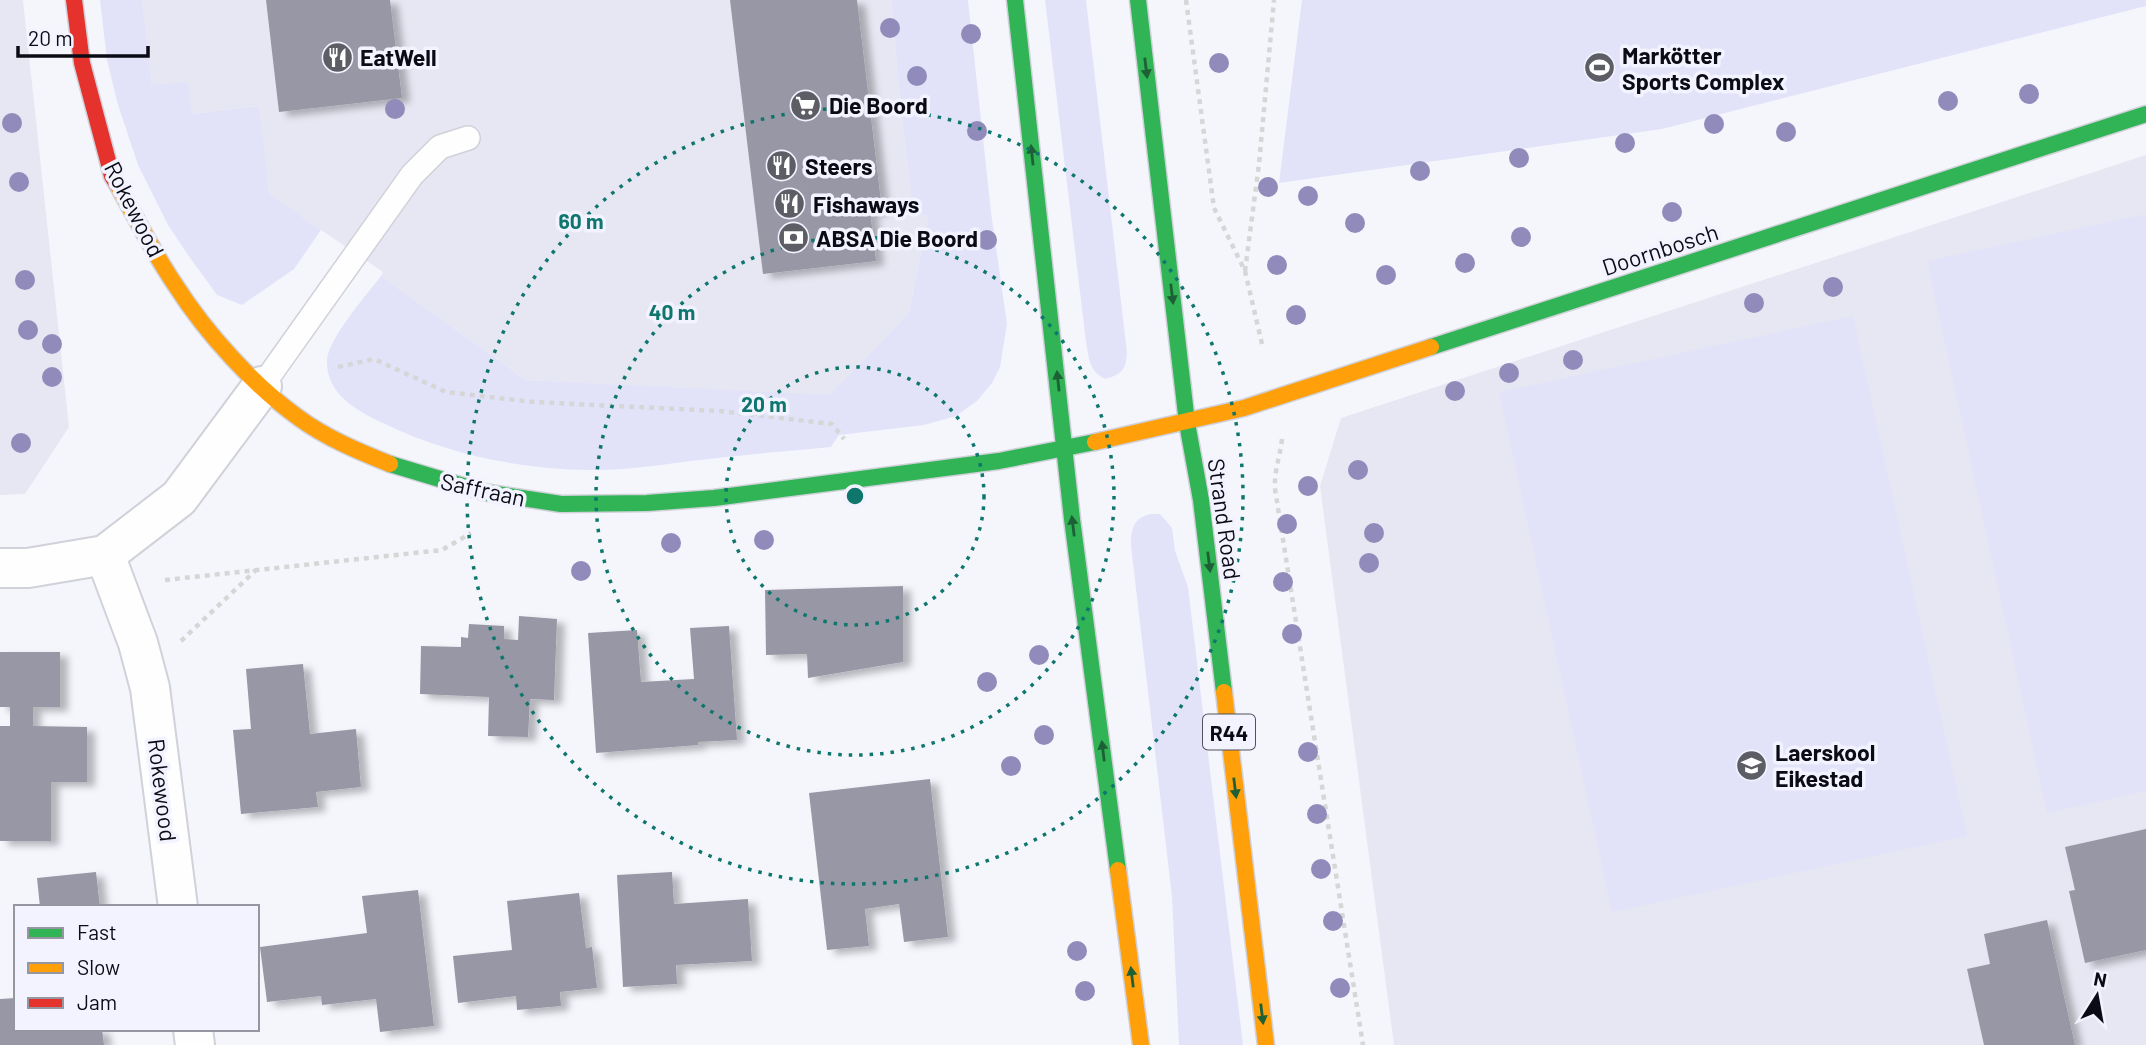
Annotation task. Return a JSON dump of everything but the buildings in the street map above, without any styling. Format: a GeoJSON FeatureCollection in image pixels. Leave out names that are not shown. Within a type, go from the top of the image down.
{"type":"FeatureCollection","features":[{"type":"Feature","properties":{"kind":"street","name":"Rokewood"},"geometry":{"type":"LineString","coordinates":[[74,0],[82,63],[112,176],[176,287],[222,346],[262,386]]}},
{"type":"Feature","properties":{"kind":"street"},"geometry":{"type":"LineString","coordinates":[[1015,0],[1065,449],[1141,1045]]}},
{"type":"Feature","properties":{"kind":"street","name":"Strand Road"},"geometry":{"type":"LineString","coordinates":[[1138,0],[1187,422],[1201,500],[1266,1045]]}},
{"type":"Feature","properties":{"kind":"street","name":"Doornbosch"},"geometry":{"type":"LineString","coordinates":[[1065,449],[1244,408],[2146,114]]}},
{"type":"Feature","properties":{"kind":"street","name":"Saffraan"},"geometry":{"type":"LineString","coordinates":[[262,386],[300,419],[362,453],[408,471],[483,492],[561,504],[633,504],[714,498],[999,461],[1065,449]]}},
{"type":"Feature","properties":{"kind":"street"},"geometry":{"type":"LineString","coordinates":[[0,568],[28,568],[105,555],[179,498],[262,386]]}},
{"type":"Feature","properties":{"kind":"street","name":"Rokewood"},"geometry":{"type":"LineString","coordinates":[[105,555],[138,643],[150,688],[178,905]]}},
{"type":"Feature","properties":{"kind":"lane"},"geometry":{"type":"LineString","coordinates":[[262,386],[412,175],[440,147],[468,138]]}},
{"type":"Feature","properties":{"kind":"path"},"geometry":{"type":"LineString","coordinates":[[1186,0],[1214,208],[1245,271],[1262,344]]}},
{"type":"Feature","properties":{"kind":"path"},"geometry":{"type":"LineString","coordinates":[[1245,271],[1259,164],[1274,0]]}},
{"type":"Feature","properties":{"kind":"path"},"geometry":{"type":"LineString","coordinates":[[338,367],[374,359],[446,392],[533,402],[720,411],[785,417],[831,424],[845,439]]}},
{"type":"Feature","properties":{"kind":"path"},"geometry":{"type":"LineString","coordinates":[[1282,438],[1281,453],[1274,472],[1275,489],[1363,1045]]}},
{"type":"Feature","properties":{"kind":"path"},"geometry":{"type":"LineString","coordinates":[[165,580],[442,550],[471,533]]}},
{"type":"Feature","properties":{"kind":"path"},"geometry":{"type":"LineString","coordinates":[[173,649],[256,570]]}},
{"type":"Feature","properties":{"kind":"shaded area"},"geometry":{"type":"Polygon","coordinates":[[[0,0],[23,0],[69,427],[25,494],[0,495],[0,0]]]}},
{"type":"Feature","properties":{"kind":"shaded area"},"geometry":{"type":"Polygon","coordinates":[[[100,0],[142,0],[152,85],[188,82],[192,114],[259,106],[269,194],[321,230],[294,269],[242,305],[217,295],[168,225],[138,165],[118,105],[107,60],[100,0]]]}},
{"type":"Feature","properties":{"kind":"shaded area"},"geometry":{"type":"Polygon","coordinates":[[[142,0],[891,0],[913,212],[928,216],[909,313],[830,396],[526,380],[381,276],[383,272],[268,194],[259,106],[192,114],[152,86],[142,0]]]}},
{"type":"Feature","properties":{"kind":"shaded area"},"geometry":{"type":"Polygon","coordinates":[[[891,0],[968,0],[991,212],[1007,324],[1000,367],[992,383],[977,401],[956,416],[924,425],[839,435],[831,447],[619,469],[562,469],[483,458],[432,443],[383,423],[353,406],[337,391],[328,372],[329,351],[349,317],[381,276],[526,380],[830,395],[909,313],[928,216],[913,212],[891,0]]]}},
{"type":"Feature","properties":{"kind":"shaded area"},"geometry":{"type":"Polygon","coordinates":[[[1045,0],[1086,0],[1127,353],[1122,371],[1105,379],[1093,368],[1086,342],[1045,0]]]}},
{"type":"Feature","properties":{"kind":"shaded area","name":"Markötter Sports Complex"},"geometry":{"type":"Polygon","coordinates":[[[1302,0],[2146,0],[2146,6],[1662,129],[1279,183],[1302,0]]]}},
{"type":"Feature","properties":{"kind":"shaded area","name":"Laerskool Eikestad"},"geometry":{"type":"Polygon","coordinates":[[[2146,155],[2146,1045],[1394,1045],[1320,486],[1341,418],[2146,155]]]}},
{"type":"Feature","properties":{"kind":"shaded area"},"geometry":{"type":"Polygon","coordinates":[[[2146,214],[2146,791],[2047,813],[1927,261],[2146,214]]]}},
{"type":"Feature","properties":{"kind":"shaded area"},"geometry":{"type":"Polygon","coordinates":[[[1853,316],[1967,836],[1612,912],[1499,392],[1853,316]]]}},
{"type":"Feature","properties":{"kind":"shaded area"},"geometry":{"type":"Polygon","coordinates":[[[1160,514],[1172,528],[1175,551],[1188,587],[1243,1045],[1179,1045],[1172,897],[1131,546],[1134,525],[1140,518],[1160,514]]]}},
{"type":"Feature","properties":{"kind":"traffic: fast"},"geometry":{"type":"LineString","coordinates":[[1015,0],[1072,519],[1118,870]]}},
{"type":"Feature","properties":{"kind":"traffic: fast"},"geometry":{"type":"LineString","coordinates":[[1138,0],[1187,423],[1201,500],[1224,692]]}},
{"type":"Feature","properties":{"kind":"traffic: fast"},"geometry":{"type":"LineString","coordinates":[[1431,347],[2146,114]]}},
{"type":"Feature","properties":{"kind":"traffic: fast"},"geometry":{"type":"LineString","coordinates":[[390,464],[483,492],[561,504],[647,503],[714,498],[999,461],[1095,442]]}},
{"type":"Feature","properties":{"kind":"traffic: slow"},"geometry":{"type":"LineString","coordinates":[[117,184],[160,261],[188,304],[248,375],[282,405],[320,432],[390,464]]}},
{"type":"Feature","properties":{"kind":"traffic: slow"},"geometry":{"type":"LineString","coordinates":[[1095,442],[1244,408],[1431,347]]}},
{"type":"Feature","properties":{"kind":"traffic: slow"},"geometry":{"type":"LineString","coordinates":[[1224,692],[1266,1045]]}},
{"type":"Feature","properties":{"kind":"traffic: slow"},"geometry":{"type":"LineString","coordinates":[[1118,870],[1141,1045]]}},
{"type":"Feature","properties":{"kind":"traffic: jam"},"geometry":{"type":"LineString","coordinates":[[74,0],[82,63],[112,176],[117,184]]}},
{"type":"Feature","properties":{"kind":"place","name":"EatWell"},"geometry":{"type":"Point","coordinates":[337,57]}},
{"type":"Feature","properties":{"kind":"place","name":"Markötter Sports Complex"},"geometry":{"type":"Point","coordinates":[1599,68]}},
{"type":"Feature","properties":{"kind":"place","name":"Die Boord"},"geometry":{"type":"Point","coordinates":[806,105]}},
{"type":"Feature","properties":{"kind":"place","name":"Steers"},"geometry":{"type":"Point","coordinates":[782,166]}},
{"type":"Feature","properties":{"kind":"place","name":"Fishaways"},"geometry":{"type":"Point","coordinates":[790,204]}},
{"type":"Feature","properties":{"kind":"place","name":"ABSA Die Boord"},"geometry":{"type":"Point","coordinates":[793,238]}},
{"type":"Feature","properties":{"kind":"place","name":"Laerskool Eikestad"},"geometry":{"type":"Point","coordinates":[1752,765]}}]}
